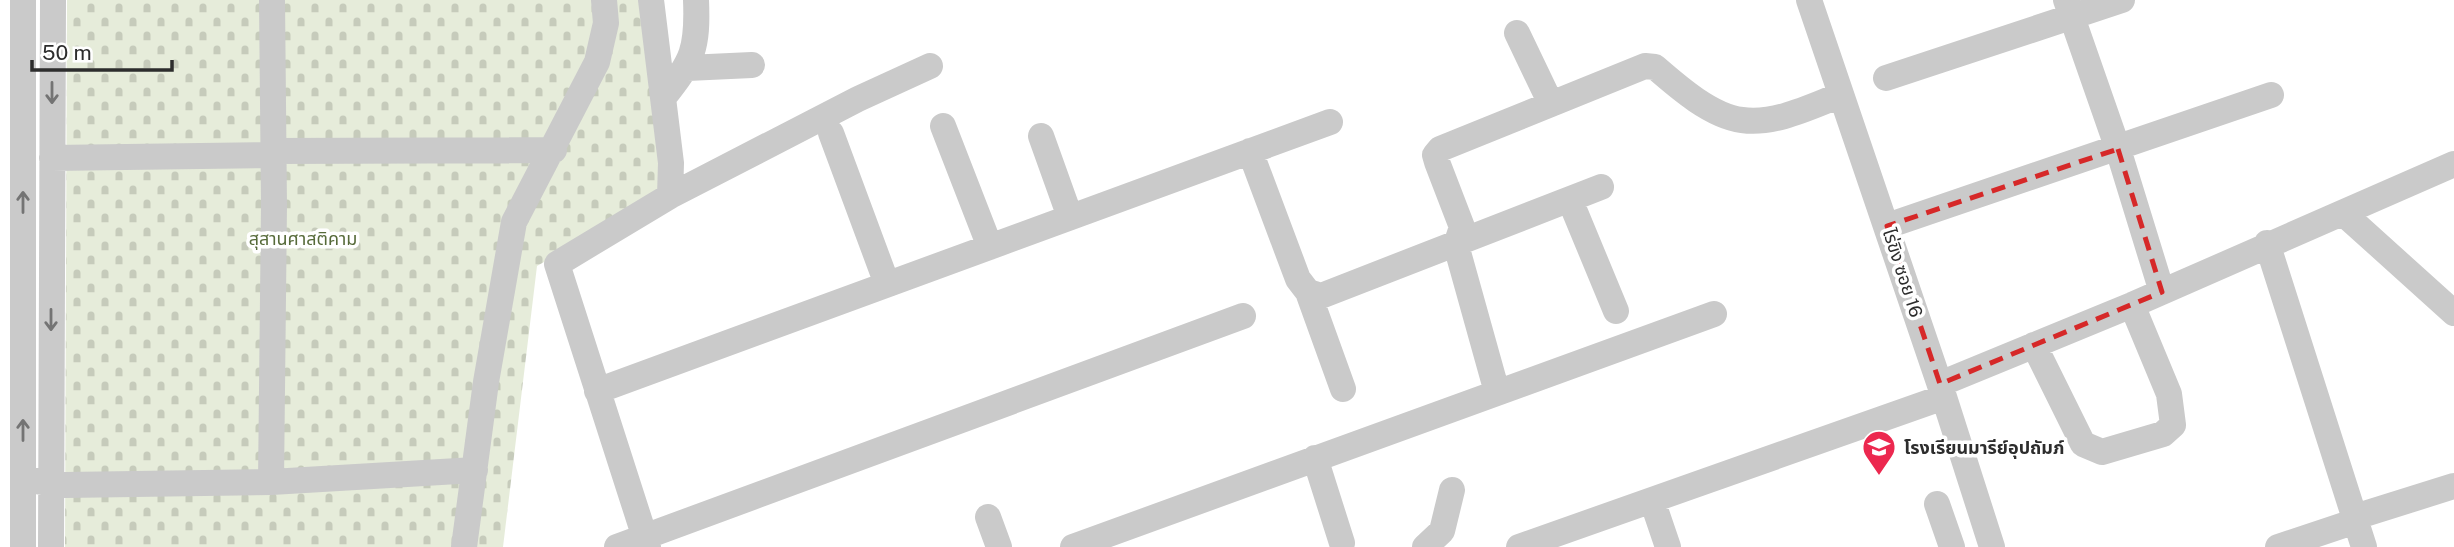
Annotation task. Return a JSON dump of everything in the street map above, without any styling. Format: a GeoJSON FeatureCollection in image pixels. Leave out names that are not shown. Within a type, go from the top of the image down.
{"type":"FeatureCollection","features":[{"type":"Feature","properties":{"kind":"street"},"geometry":{"type":"LineString","coordinates":[[23,0],[23,547]]}},
{"type":"Feature","properties":{"kind":"street"},"geometry":{"type":"LineString","coordinates":[[51,547],[53,0]]}},
{"type":"Feature","properties":{"kind":"street"},"geometry":{"type":"LineString","coordinates":[[271,482],[274,205],[272,0]]}},
{"type":"Feature","properties":{"kind":"street"},"geometry":{"type":"LineString","coordinates":[[464,547],[500,291],[514,222],[554,150],[597,62],[606,23],[604,0]]}},
{"type":"Feature","properties":{"kind":"street"},"geometry":{"type":"LineString","coordinates":[[651,0],[671,163],[670,196]]}},
{"type":"Feature","properties":{"kind":"street"},"geometry":{"type":"LineString","coordinates":[[663,98],[687,68],[695,39],[696,0]]}},
{"type":"Feature","properties":{"kind":"street","name":"ไร่ขิง ซอย 16"},"geometry":{"type":"LineString","coordinates":[[1809,0],[1942,390],[1992,547]]}},
{"type":"Feature","properties":{"kind":"street"},"geometry":{"type":"LineString","coordinates":[[1886,78],[2069,8],[2122,0]]}},
{"type":"Feature","properties":{"kind":"street"},"geometry":{"type":"LineString","coordinates":[[2069,8],[2118,149],[2162,292]]}},
{"type":"Feature","properties":{"kind":"street"},"geometry":{"type":"LineString","coordinates":[[1517,33],[1551,104]]}},
{"type":"Feature","properties":{"kind":"street"},"geometry":{"type":"LineString","coordinates":[[687,68],[752,65]]}},
{"type":"Feature","properties":{"kind":"street"},"geometry":{"type":"LineString","coordinates":[[646,541],[557,264],[670,196],[858,99],[930,66]]}},
{"type":"Feature","properties":{"kind":"street"},"geometry":{"type":"LineString","coordinates":[[1497,392],[1455,245],[1462,227],[1435,155],[1440,149],[1651,66],[1709,107],[1743,121],[1798,112],[1841,94]]}},
{"type":"Feature","properties":{"kind":"street"},"geometry":{"type":"LineString","coordinates":[[1887,226],[2271,95]]}},
{"type":"Feature","properties":{"kind":"street"},"geometry":{"type":"LineString","coordinates":[[597,391],[1330,122]]}},
{"type":"Feature","properties":{"kind":"street"},"geometry":{"type":"LineString","coordinates":[[943,126],[990,247]]}},
{"type":"Feature","properties":{"kind":"street"},"geometry":{"type":"LineString","coordinates":[[831,133],[887,284]]}},
{"type":"Feature","properties":{"kind":"street"},"geometry":{"type":"LineString","coordinates":[[1041,136],[1070,217]]}},
{"type":"Feature","properties":{"kind":"street"},"geometry":{"type":"LineString","coordinates":[[23,149],[52,153],[554,150]]}},
{"type":"Feature","properties":{"kind":"street"},"geometry":{"type":"LineString","coordinates":[[1250,151],[1298,279],[1308,292],[1343,389]]}},
{"type":"Feature","properties":{"kind":"street"},"geometry":{"type":"LineString","coordinates":[[1520,547],[1942,390],[2034,345],[2454,164]]}},
{"type":"Feature","properties":{"kind":"street"},"geometry":{"type":"LineString","coordinates":[[1308,292],[1321,296],[1601,187]]}},
{"type":"Feature","properties":{"kind":"street"},"geometry":{"type":"LineString","coordinates":[[1570,200],[1615,311]]}},
{"type":"Feature","properties":{"kind":"street"},"geometry":{"type":"LineString","coordinates":[[2343,213],[2454,313]]}},
{"type":"Feature","properties":{"kind":"street"},"geometry":{"type":"LineString","coordinates":[[2267,243],[2364,547]]}},
{"type":"Feature","properties":{"kind":"street"},"geometry":{"type":"LineString","coordinates":[[2034,345],[2083,444],[2102,452],[2162,433],[2173,425],[2169,394],[2132,305]]}},
{"type":"Feature","properties":{"kind":"street"},"geometry":{"type":"LineString","coordinates":[[1073,547],[1714,314]]}},
{"type":"Feature","properties":{"kind":"street"},"geometry":{"type":"LineString","coordinates":[[617,547],[646,541],[1243,316]]}},
{"type":"Feature","properties":{"kind":"street"},"geometry":{"type":"LineString","coordinates":[[1315,458],[1342,543]]}},
{"type":"Feature","properties":{"kind":"street"},"geometry":{"type":"LineString","coordinates":[[23,481],[50,481],[65,485],[271,482],[475,470]]}},
{"type":"Feature","properties":{"kind":"street"},"geometry":{"type":"LineString","coordinates":[[2278,547],[2454,486]]}},
{"type":"Feature","properties":{"kind":"street"},"geometry":{"type":"LineString","coordinates":[[1425,547],[1442,531],[1452,490]]}},
{"type":"Feature","properties":{"kind":"street"},"geometry":{"type":"LineString","coordinates":[[1652,500],[1668,547]]}},
{"type":"Feature","properties":{"kind":"street"},"geometry":{"type":"LineString","coordinates":[[1937,504],[1952,547]]}},
{"type":"Feature","properties":{"kind":"street"},"geometry":{"type":"LineString","coordinates":[[988,517],[999,547]]}},
{"type":"Feature","properties":{"kind":"highlighted area"},"geometry":{"type":"Polygon","coordinates":[[[2118,149],[2162,292],[1940,384],[1887,226],[2118,149]]]}},
{"type":"Feature","properties":{"kind":"green space","name":"สุสานศาสติคาม"},"geometry":{"type":"Polygon","coordinates":[[[67,0],[646,0],[667,173],[659,196],[537,266],[503,547],[65,547],[67,0]]]}},
{"type":"Feature","properties":{"kind":"place","name":"โรงเรียนมารีย์อุปถัมภ์"},"geometry":{"type":"Point","coordinates":[1879,477]}}]}
